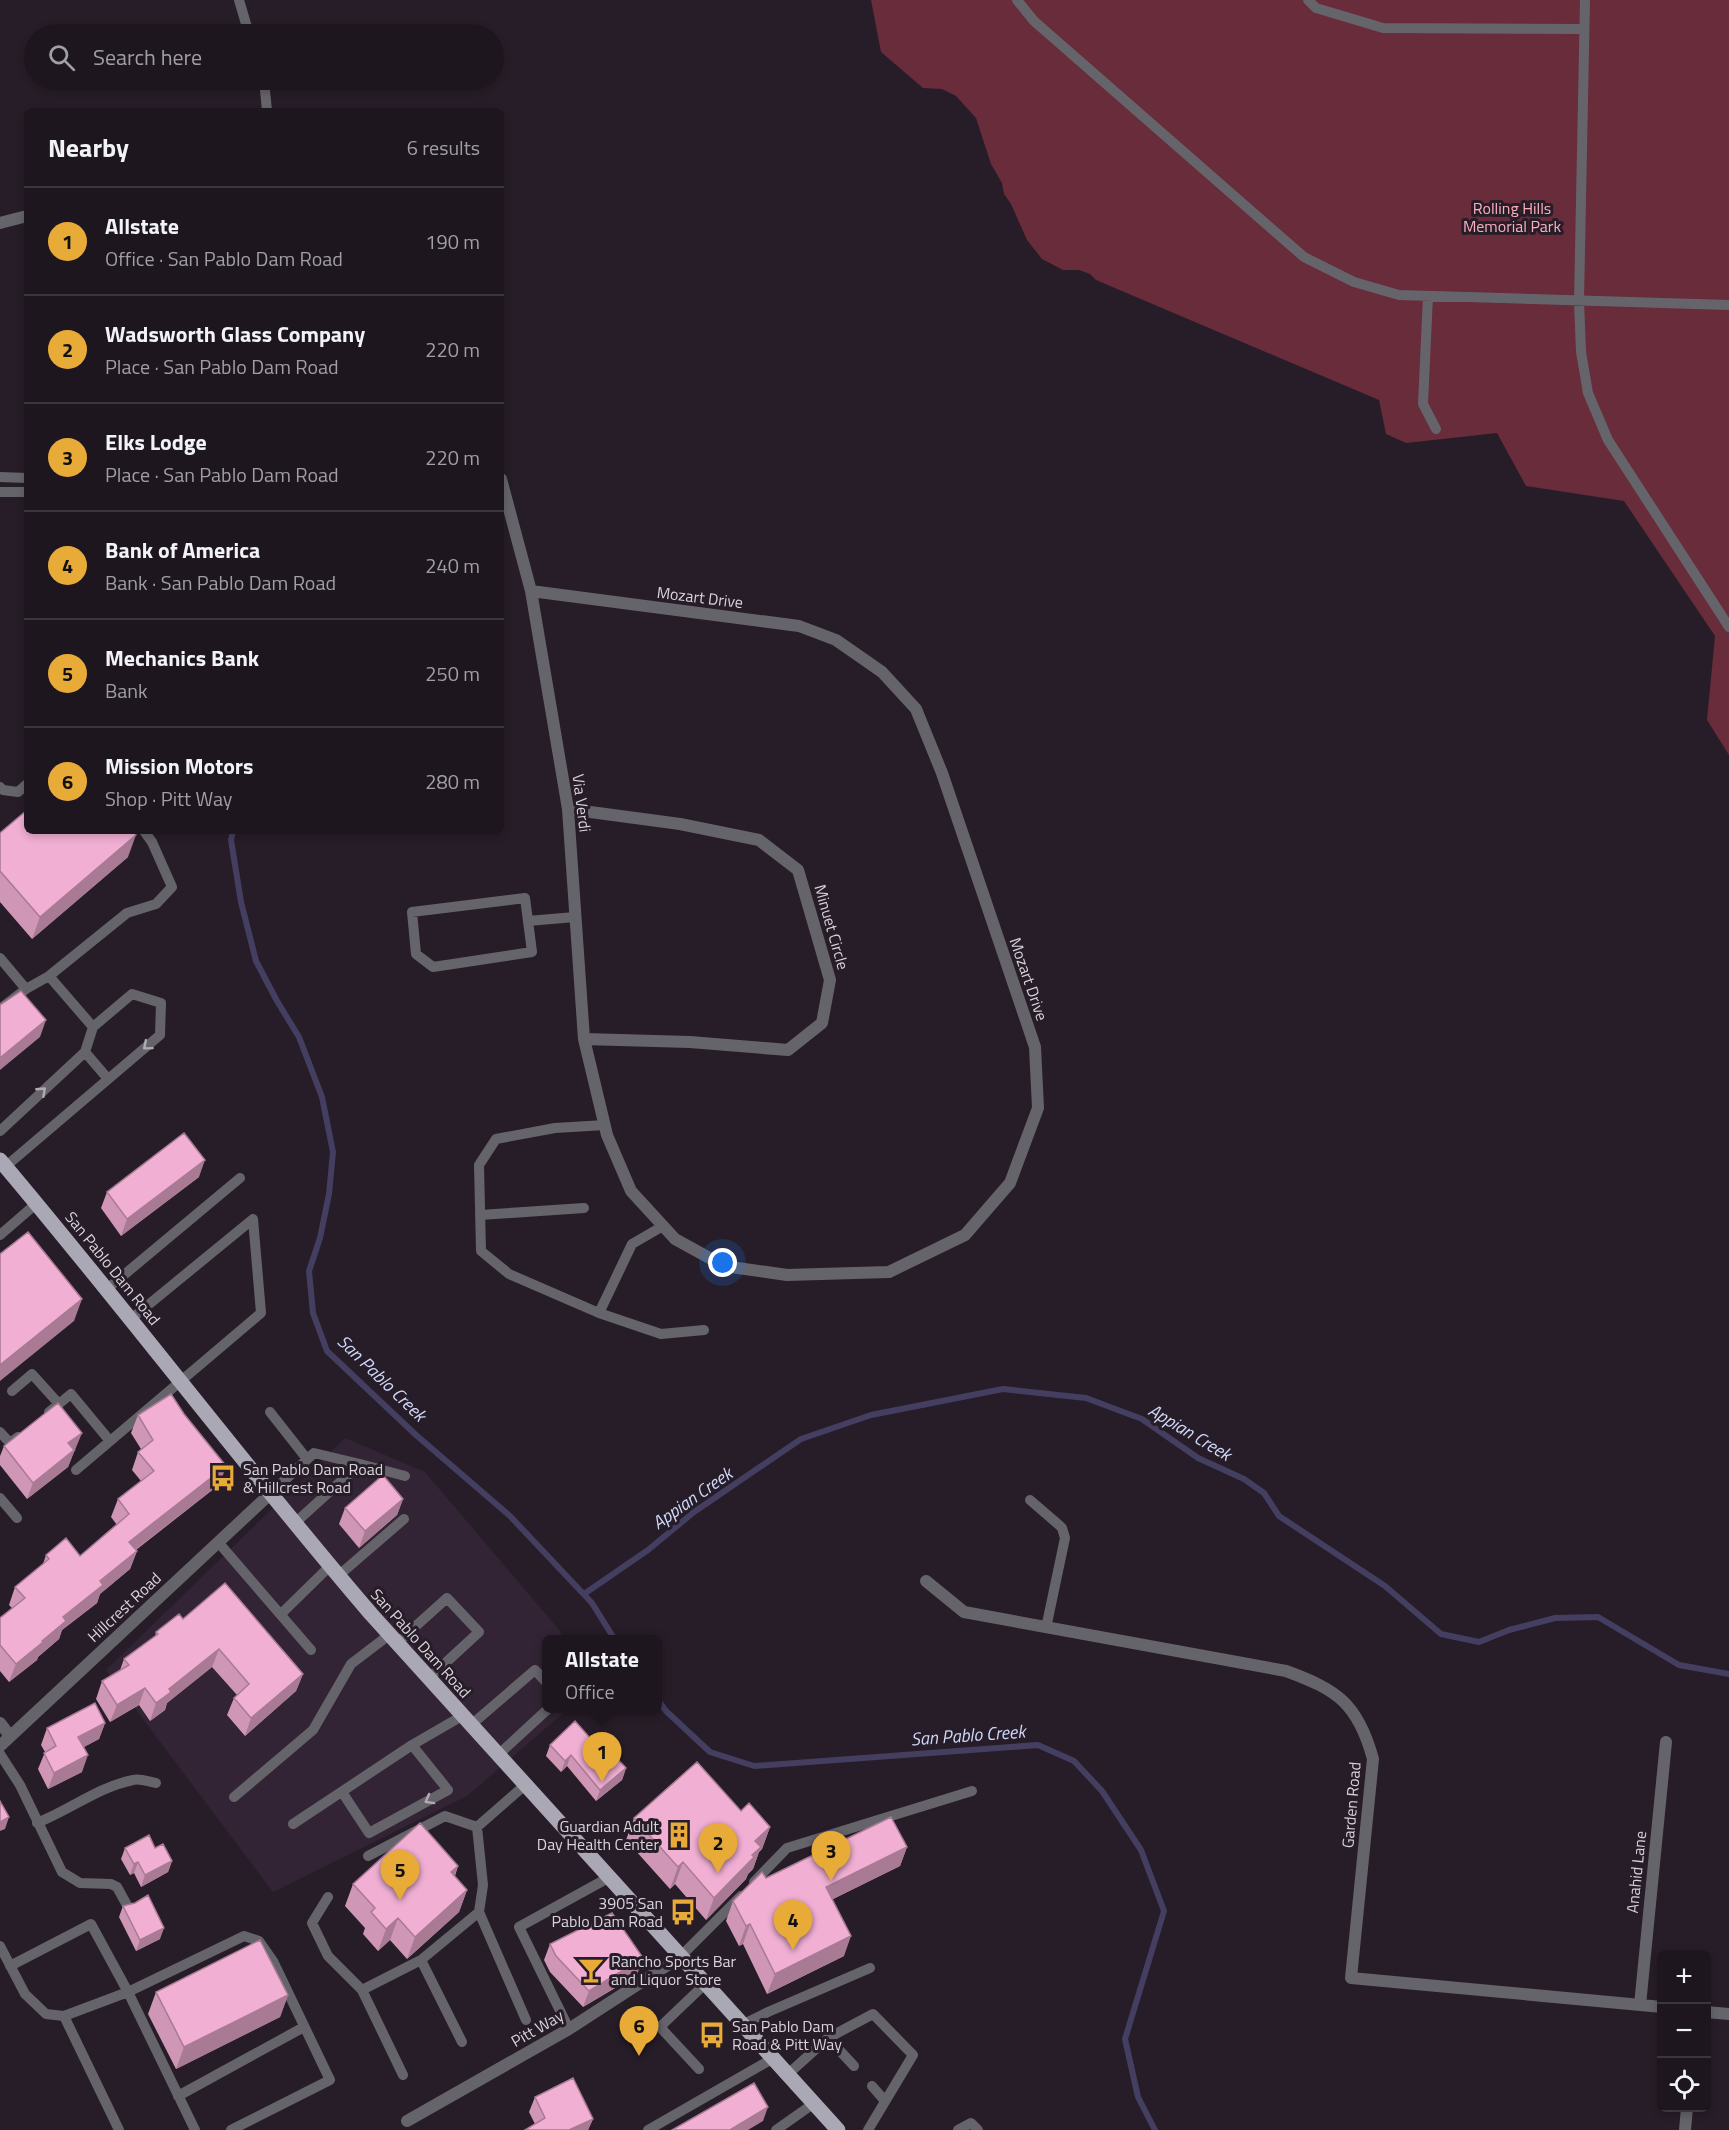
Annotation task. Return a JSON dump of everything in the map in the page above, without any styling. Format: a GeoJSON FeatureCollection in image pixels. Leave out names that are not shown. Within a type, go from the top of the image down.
{"type":"FeatureCollection","features":[{"type":"Feature","properties":{"kind":"main road","name":"San Pablo Dam Road"},"geometry":{"type":"LineString","coordinates":[[3,1163],[132,1319],[334,1571],[428,1679],[836,2129]]}},
{"type":"Feature","properties":{"kind":"street"},"geometry":{"type":"LineString","coordinates":[[0,222],[24,217]]}},
{"type":"Feature","properties":{"kind":"street","name":"Via Verdi"},"geometry":{"type":"LineString","coordinates":[[504,490],[531,591],[568,809],[584,1039],[606,1130]]}},
{"type":"Feature","properties":{"kind":"street","name":"Mozart Drive"},"geometry":{"type":"LineString","coordinates":[[531,591],[799,626],[836,640],[882,672],[915,709],[942,773],[1035,1047],[1038,1108],[1010,1183],[965,1235],[889,1272],[787,1275],[724,1266],[675,1239],[631,1191],[606,1130]]}},
{"type":"Feature","properties":{"kind":"street","name":"Minuet Circle"},"geometry":{"type":"LineString","coordinates":[[568,809],[680,824],[759,840],[798,870],[830,980],[822,1023],[788,1050],[690,1041],[584,1039]]}},
{"type":"Feature","properties":{"kind":"street","name":"Hillcrest Road"},"geometry":{"type":"LineString","coordinates":[[0,1746],[271,1493]]}},
{"type":"Feature","properties":{"kind":"street","name":"Garden Road"},"geometry":{"type":"LineString","coordinates":[[926,1581],[964,1612],[1286,1671],[1333,1692],[1352,1710],[1366,1733],[1373,1759],[1351,1978],[1657,2007]]}},
{"type":"Feature","properties":{"kind":"street"},"geometry":{"type":"LineString","coordinates":[[0,1723],[10,1736]]}},
{"type":"Feature","properties":{"kind":"street","name":"Anahid Lane"},"geometry":{"type":"LineString","coordinates":[[1640,2005],[1665,1742]]}},
{"type":"Feature","properties":{"kind":"street","name":"Pitt Way"},"geometry":{"type":"LineString","coordinates":[[407,2121],[569,2029],[680,1957]]}},
{"type":"Feature","properties":{"kind":"street"},"geometry":{"type":"LineString","coordinates":[[1711,2012],[1729,2014]]}},
{"type":"Feature","properties":{"kind":"street"},"geometry":{"type":"LineString","coordinates":[[1685,2130],[1687,2112]]}},
{"type":"Feature","properties":{"kind":"lane"},"geometry":{"type":"LineString","coordinates":[[239,0],[246,24]]}},
{"type":"Feature","properties":{"kind":"lane"},"geometry":{"type":"LineString","coordinates":[[1017,0],[1034,21],[1304,256],[1354,282],[1399,295],[1729,305]]}},
{"type":"Feature","properties":{"kind":"lane"},"geometry":{"type":"LineString","coordinates":[[1308,0],[1316,8],[1383,27],[1584,29]]}},
{"type":"Feature","properties":{"kind":"lane"},"geometry":{"type":"LineString","coordinates":[[1585,0],[1580,301],[1581,352],[1588,393],[1608,440],[1729,627]]}},
{"type":"Feature","properties":{"kind":"lane"},"geometry":{"type":"LineString","coordinates":[[265,90],[267,108]]}},
{"type":"Feature","properties":{"kind":"lane"},"geometry":{"type":"LineString","coordinates":[[1428,296],[1424,404],[1436,429]]}},
{"type":"Feature","properties":{"kind":"lane"},"geometry":{"type":"LineString","coordinates":[[0,477],[24,478]]}},
{"type":"Feature","properties":{"kind":"lane"},"geometry":{"type":"LineString","coordinates":[[0,492],[24,492]]}},
{"type":"Feature","properties":{"kind":"lane"},"geometry":{"type":"LineString","coordinates":[[0,787],[3,790],[18,792],[24,787]]}},
{"type":"Feature","properties":{"kind":"lane"},"geometry":{"type":"LineString","coordinates":[[0,1009],[26,989],[49,976],[127,913],[156,904],[172,887],[146,834]]}},
{"type":"Feature","properties":{"kind":"lane"},"geometry":{"type":"LineString","coordinates":[[525,898],[528,921],[532,952],[433,967],[416,954],[412,912],[525,898]]}},
{"type":"Feature","properties":{"kind":"lane"},"geometry":{"type":"LineString","coordinates":[[528,921],[575,917]]}},
{"type":"Feature","properties":{"kind":"lane"},"geometry":{"type":"LineString","coordinates":[[0,958],[26,989]]}},
{"type":"Feature","properties":{"kind":"lane"},"geometry":{"type":"LineString","coordinates":[[49,976],[93,1027]]}},
{"type":"Feature","properties":{"kind":"lane"},"geometry":{"type":"LineString","coordinates":[[0,1131],[85,1052],[93,1027],[132,994],[161,1003],[160,1035],[3,1163]]}},
{"type":"Feature","properties":{"kind":"lane"},"geometry":{"type":"LineString","coordinates":[[85,1052],[108,1079]]}},
{"type":"Feature","properties":{"kind":"lane"},"geometry":{"type":"LineString","coordinates":[[606,1130],[555,1128],[496,1139],[479,1165],[481,1251],[509,1274],[599,1313],[661,1334],[704,1330]]}},
{"type":"Feature","properties":{"kind":"lane"},"geometry":{"type":"LineString","coordinates":[[107,1289],[240,1178]]}},
{"type":"Feature","properties":{"kind":"lane"},"geometry":{"type":"LineString","coordinates":[[0,1235],[37,1203]]}},
{"type":"Feature","properties":{"kind":"lane"},"geometry":{"type":"LineString","coordinates":[[480,1215],[584,1208]]}},
{"type":"Feature","properties":{"kind":"lane"},"geometry":{"type":"LineString","coordinates":[[76,1470],[261,1312],[253,1219],[132,1319]]}},
{"type":"Feature","properties":{"kind":"lane"},"geometry":{"type":"LineString","coordinates":[[599,1313],[632,1244],[663,1226]]}},
{"type":"Feature","properties":{"kind":"lane"},"geometry":{"type":"LineString","coordinates":[[12,1391],[32,1374],[58,1404]]}},
{"type":"Feature","properties":{"kind":"lane"},"geometry":{"type":"LineString","coordinates":[[42,1417],[71,1394],[110,1441]]}},
{"type":"Feature","properties":{"kind":"lane"},"geometry":{"type":"LineString","coordinates":[[270,1412],[307,1459]]}},
{"type":"Feature","properties":{"kind":"lane"},"geometry":{"type":"LineString","coordinates":[[0,1432],[10,1443],[26,1430]]}},
{"type":"Feature","properties":{"kind":"lane"},"geometry":{"type":"LineString","coordinates":[[271,1493],[314,1453],[405,1476]]}},
{"type":"Feature","properties":{"kind":"lane"},"geometry":{"type":"LineString","coordinates":[[295,1523],[360,1464]]}},
{"type":"Feature","properties":{"kind":"lane"},"geometry":{"type":"LineString","coordinates":[[0,1498],[17,1518]]}},
{"type":"Feature","properties":{"kind":"lane"},"geometry":{"type":"LineString","coordinates":[[1030,1500],[1062,1528],[1065,1538],[1046,1628]]}},
{"type":"Feature","properties":{"kind":"lane"},"geometry":{"type":"LineString","coordinates":[[281,1614],[334,1571],[404,1520]]}},
{"type":"Feature","properties":{"kind":"lane"},"geometry":{"type":"LineString","coordinates":[[218,1542],[311,1650]]}},
{"type":"Feature","properties":{"kind":"lane"},"geometry":{"type":"LineString","coordinates":[[234,1797],[313,1730],[351,1664],[393,1639],[447,1598],[479,1632],[428,1679]]}},
{"type":"Feature","properties":{"kind":"lane"},"geometry":{"type":"LineString","coordinates":[[293,1824],[412,1745],[467,1721],[535,1670],[542,1678]]}},
{"type":"Feature","properties":{"kind":"lane"},"geometry":{"type":"LineString","coordinates":[[498,1755],[544,1713]]}},
{"type":"Feature","properties":{"kind":"lane"},"geometry":{"type":"LineString","coordinates":[[342,1792],[369,1833],[448,1790],[412,1745]]}},
{"type":"Feature","properties":{"kind":"lane"},"geometry":{"type":"LineString","coordinates":[[0,1754],[20,1785],[62,1872],[80,1883],[111,1884],[117,1887],[128,1907]]}},
{"type":"Feature","properties":{"kind":"lane"},"geometry":{"type":"LineString","coordinates":[[38,1823],[56,1816],[89,1796],[135,1779],[156,1783]]}},
{"type":"Feature","properties":{"kind":"lane"},"geometry":{"type":"LineString","coordinates":[[477,1827],[525,1785]]}},
{"type":"Feature","properties":{"kind":"lane"},"geometry":{"type":"LineString","coordinates":[[680,1957],[787,1848],[972,1791]]}},
{"type":"Feature","properties":{"kind":"lane"},"geometry":{"type":"LineString","coordinates":[[368,1856],[445,1816],[477,1827]]}},
{"type":"Feature","properties":{"kind":"lane"},"geometry":{"type":"LineString","coordinates":[[477,1827],[483,1885],[479,1912],[526,2020]]}},
{"type":"Feature","properties":{"kind":"lane"},"geometry":{"type":"LineString","coordinates":[[569,2029],[519,1927],[608,1878]]}},
{"type":"Feature","properties":{"kind":"lane"},"geometry":{"type":"LineString","coordinates":[[328,1898],[312,1923],[328,1956],[362,1990],[403,2075]]}},
{"type":"Feature","properties":{"kind":"lane"},"geometry":{"type":"LineString","coordinates":[[362,1990],[421,1960],[479,1912]]}},
{"type":"Feature","properties":{"kind":"lane"},"geometry":{"type":"LineString","coordinates":[[10,1966],[91,1924],[128,1992],[195,2130]]}},
{"type":"Feature","properties":{"kind":"lane"},"geometry":{"type":"LineString","coordinates":[[0,1946],[25,1994],[46,2014],[64,2016],[128,1992],[244,1936],[259,1941],[330,2080],[231,2130]]}},
{"type":"Feature","properties":{"kind":"lane"},"geometry":{"type":"LineString","coordinates":[[421,1960],[462,2042]]}},
{"type":"Feature","properties":{"kind":"lane"},"geometry":{"type":"LineString","coordinates":[[742,2025],[870,1968]]}},
{"type":"Feature","properties":{"kind":"lane"},"geometry":{"type":"LineString","coordinates":[[699,2069],[660,2027],[705,1984]]}},
{"type":"Feature","properties":{"kind":"lane"},"geometry":{"type":"LineString","coordinates":[[787,2075],[828,2038],[873,2014],[913,2055],[868,2130]]}},
{"type":"Feature","properties":{"kind":"lane"},"geometry":{"type":"LineString","coordinates":[[64,2016],[119,2130]]}},
{"type":"Feature","properties":{"kind":"lane"},"geometry":{"type":"LineString","coordinates":[[178,2096],[304,2028]]}},
{"type":"Feature","properties":{"kind":"lane"},"geometry":{"type":"LineString","coordinates":[[828,2038],[854,2066]]}},
{"type":"Feature","properties":{"kind":"lane"},"geometry":{"type":"LineString","coordinates":[[648,2130],[772,2059]]}},
{"type":"Feature","properties":{"kind":"lane"},"geometry":{"type":"LineString","coordinates":[[872,2086],[885,2101]]}},
{"type":"Feature","properties":{"kind":"lane"},"geometry":{"type":"LineString","coordinates":[[776,2130],[813,2104]]}},
{"type":"Feature","properties":{"kind":"lane"},"geometry":{"type":"LineString","coordinates":[[958,2130],[971,2123],[978,2130]]}},
{"type":"Feature","properties":{"kind":"shaded area"},"geometry":{"type":"Polygon","coordinates":[[[345,1438],[425,1472],[560,1631],[562,1635],[542,1635],[542,1713],[563,1713],[467,1796],[273,1892],[106,1670],[345,1438]]]}},
{"type":"Feature","properties":{"kind":"green space","name":"Rolling Hills Memorial Park"},"geometry":{"type":"Polygon","coordinates":[[[871,0],[1729,0],[1729,755],[1707,720],[1715,636],[1624,501],[1526,486],[1497,433],[1406,443],[1386,434],[1379,400],[1096,280],[1090,274],[1079,270],[1063,270],[1042,259],[1027,240],[1004,194],[1002,183],[991,164],[976,118],[956,96],[942,89],[923,88],[881,52],[871,0]]]}},
{"type":"Feature","properties":{"kind":"building"},"geometry":{"type":"Polygon","coordinates":[[[24,813],[24,834],[136,835],[40,917],[0,871],[0,833],[24,813]]]}},
{"type":"Feature","properties":{"kind":"building"},"geometry":{"type":"Polygon","coordinates":[[[21,991],[46,1020],[0,1058],[0,1005],[21,991]]]}},
{"type":"Feature","properties":{"kind":"building"},"geometry":{"type":"Polygon","coordinates":[[[184,1133],[205,1160],[127,1219],[107,1192],[184,1133]]]}},
{"type":"Feature","properties":{"kind":"building"},"geometry":{"type":"Polygon","coordinates":[[[28,1232],[82,1299],[0,1365],[0,1254],[28,1232]]]}},
{"type":"Feature","properties":{"kind":"building"},"geometry":{"type":"Polygon","coordinates":[[[171,1394],[184,1414],[226,1466],[129,1542],[137,1551],[100,1581],[103,1585],[63,1617],[66,1621],[16,1664],[0,1645],[0,1618],[25,1598],[15,1587],[49,1559],[46,1555],[66,1538],[80,1556],[129,1514],[118,1499],[154,1471],[138,1452],[153,1440],[138,1415],[171,1394]]]}},
{"type":"Feature","properties":{"kind":"building"},"geometry":{"type":"Polygon","coordinates":[[[58,1403],[82,1433],[68,1443],[74,1450],[33,1483],[4,1446],[58,1403]]]}},
{"type":"Feature","properties":{"kind":"building"},"geometry":{"type":"Polygon","coordinates":[[[383,1475],[403,1499],[365,1531],[345,1508],[383,1475]]]}},
{"type":"Feature","properties":{"kind":"building"},"geometry":{"type":"Polygon","coordinates":[[[225,1583],[303,1674],[251,1718],[234,1698],[249,1684],[219,1649],[169,1689],[171,1692],[156,1703],[145,1688],[117,1705],[102,1681],[129,1665],[124,1659],[158,1634],[156,1632],[179,1614],[183,1619],[225,1583]]]}},
{"type":"Feature","properties":{"kind":"building"},"geometry":{"type":"Polygon","coordinates":[[[95,1703],[105,1723],[78,1737],[88,1755],[54,1773],[44,1753],[56,1746],[47,1728],[95,1703]]]}},
{"type":"Feature","properties":{"kind":"building"},"geometry":{"type":"Polygon","coordinates":[[[575,1721],[606,1756],[611,1752],[626,1768],[600,1790],[571,1755],[565,1761],[550,1745],[575,1721]]]}},
{"type":"Feature","properties":{"kind":"building"},"geometry":{"type":"Polygon","coordinates":[[[697,1762],[741,1811],[749,1803],[770,1827],[755,1841],[761,1847],[752,1855],[754,1857],[714,1898],[683,1862],[678,1867],[634,1818],[697,1762]]]}},
{"type":"Feature","properties":{"kind":"building"},"geometry":{"type":"Polygon","coordinates":[[[0,1801],[9,1817],[0,1822],[0,1801]]]}},
{"type":"Feature","properties":{"kind":"building"},"geometry":{"type":"Polygon","coordinates":[[[891,1817],[907,1847],[826,1887],[851,1936],[775,1974],[750,1924],[746,1926],[733,1901],[762,1872],[766,1878],[891,1817]]]}},
{"type":"Feature","properties":{"kind":"building"},"geometry":{"type":"Polygon","coordinates":[[[420,1823],[458,1866],[451,1872],[467,1890],[415,1937],[398,1918],[386,1929],[371,1912],[375,1908],[353,1884],[420,1823]]]}},
{"type":"Feature","properties":{"kind":"building"},"geometry":{"type":"Polygon","coordinates":[[[149,1835],[155,1848],[163,1844],[172,1861],[145,1875],[138,1862],[134,1864],[125,1848],[149,1835]]]}},
{"type":"Feature","properties":{"kind":"building"},"geometry":{"type":"Polygon","coordinates":[[[148,1895],[164,1928],[140,1940],[123,1906],[135,1903],[148,1895]]]}},
{"type":"Feature","properties":{"kind":"building","name":"Rancho Sports Bar and Liquor Store"},"geometry":{"type":"Polygon","coordinates":[[[612,1913],[643,1958],[589,1991],[556,1956],[550,1944],[612,1913]]]}},
{"type":"Feature","properties":{"kind":"building"},"geometry":{"type":"Polygon","coordinates":[[[260,1940],[288,1995],[184,2047],[156,1992],[260,1940]]]}},
{"type":"Feature","properties":{"kind":"building"},"geometry":{"type":"Polygon","coordinates":[[[573,2078],[593,2119],[569,2130],[525,2130],[545,2118],[535,2097],[573,2078]]]}},
{"type":"Feature","properties":{"kind":"building"},"geometry":{"type":"Polygon","coordinates":[[[754,2083],[768,2107],[730,2130],[672,2130],[754,2083]]]}},
{"type":"Feature","properties":{"kind":"waterway","name":"San Pablo Creek"},"geometry":{"type":"LineString","coordinates":[[232,834],[231,840],[241,902],[256,961],[299,1037],[322,1097],[333,1152],[329,1194],[320,1238],[309,1271],[313,1313],[327,1351],[416,1435],[510,1516],[592,1603],[612,1635]]}},
{"type":"Feature","properties":{"kind":"waterway","name":"Appian Creek"},"geometry":{"type":"LineString","coordinates":[[584,1594],[648,1550],[694,1512],[801,1439],[871,1415],[1003,1389],[1086,1398],[1142,1419],[1198,1458],[1244,1479],[1264,1493],[1279,1516],[1385,1586],[1441,1634],[1479,1642],[1509,1630],[1555,1618],[1598,1617],[1679,1665],[1729,1674]]}},
{"type":"Feature","properties":{"kind":"waterway","name":"San Pablo Creek"},"geometry":{"type":"LineString","coordinates":[[662,1706],[710,1752],[754,1766],[1038,1745],[1074,1761],[1102,1791],[1141,1850],[1164,1911],[1125,2039],[1138,2097],[1155,2130]]}},
{"type":"Feature","properties":{"kind":"place","name":"San Pablo Dam Road & Hillcrest Road"},"geometry":{"type":"Point","coordinates":[223,1478]}},
{"type":"Feature","properties":{"kind":"place","name":"Allstate"},"geometry":{"type":"Point","coordinates":[602,1782]}},
{"type":"Feature","properties":{"kind":"place","name":"Guardian Adult Day Health Center"},"geometry":{"type":"Point","coordinates":[679,1835]}},
{"type":"Feature","properties":{"kind":"place","name":"Wadsworth Glass Company"},"geometry":{"type":"Point","coordinates":[718,1873]}},
{"type":"Feature","properties":{"kind":"place","name":"Elks Lodge"},"geometry":{"type":"Point","coordinates":[831,1881]}},
{"type":"Feature","properties":{"kind":"place","name":"Mechanics Bank"},"geometry":{"type":"Point","coordinates":[400,1900]}},
{"type":"Feature","properties":{"kind":"place","name":"3905 San Pablo Dam Road"},"geometry":{"type":"Point","coordinates":[683,1912]}},
{"type":"Feature","properties":{"kind":"place","name":"Bank of America"},"geometry":{"type":"Point","coordinates":[793,1950]}},
{"type":"Feature","properties":{"kind":"place","name":"Rancho Sports Bar and Liquor Store"},"geometry":{"type":"Point","coordinates":[591,1970]}},
{"type":"Feature","properties":{"kind":"place","name":"San Pablo Dam Road & Pitt Way"},"geometry":{"type":"Point","coordinates":[712,2035]}},
{"type":"Feature","properties":{"kind":"place","name":"Mission Motors"},"geometry":{"type":"Point","coordinates":[639,2056]}}]}
